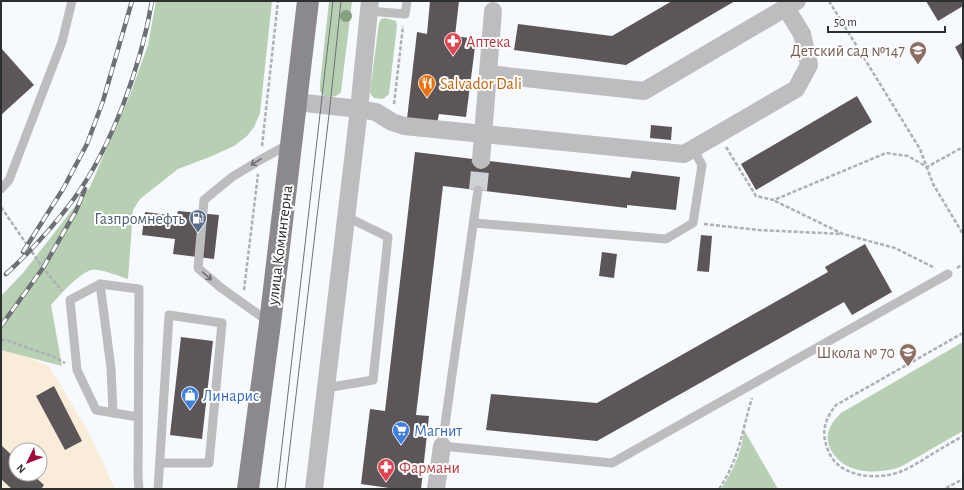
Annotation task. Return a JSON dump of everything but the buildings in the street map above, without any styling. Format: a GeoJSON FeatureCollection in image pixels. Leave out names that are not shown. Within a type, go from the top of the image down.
{"type":"FeatureCollection","features":[{"type":"Feature","properties":{"kind":"main road","name":"улица Коминтерна"},"geometry":{"type":"LineString","coordinates":[[248,489],[270,323],[308,1]]}},
{"type":"Feature","properties":{"kind":"street"},"geometry":{"type":"LineString","coordinates":[[296,102],[376,112],[392,122],[404,126],[684,154],[796,89],[809,66],[802,34],[791,4],[644,91],[488,74]]}},
{"type":"Feature","properties":{"kind":"street"},"geometry":{"type":"LineString","coordinates":[[314,489],[370,6]]}},
{"type":"Feature","properties":{"kind":"street"},"geometry":{"type":"LineString","coordinates":[[481,160],[493,11]]}},
{"type":"Feature","properties":{"kind":"street"},"geometry":{"type":"LineString","coordinates":[[436,489],[442,446]]}},
{"type":"Feature","properties":{"kind":"lane"},"geometry":{"type":"LineString","coordinates":[[1,189],[9,180],[62,42],[72,1]]}},
{"type":"Feature","properties":{"kind":"lane"},"geometry":{"type":"LineString","coordinates":[[370,6],[405,14],[407,1]]}},
{"type":"Feature","properties":{"kind":"lane"},"geometry":{"type":"LineString","coordinates":[[270,323],[220,287],[198,268],[204,200],[232,177],[290,144]]}},
{"type":"Feature","properties":{"kind":"lane"},"geometry":{"type":"LineString","coordinates":[[474,223],[666,239],[693,223],[702,165],[693,149]]}},
{"type":"Feature","properties":{"kind":"lane"},"geometry":{"type":"LineString","coordinates":[[478,190],[442,446],[612,463],[948,274]]}},
{"type":"Feature","properties":{"kind":"lane"},"geometry":{"type":"LineString","coordinates":[[326,388],[373,380],[388,237],[346,216]]}},
{"type":"Feature","properties":{"kind":"lane"},"geometry":{"type":"LineString","coordinates":[[100,284],[111,368],[113,413]]}},
{"type":"Feature","properties":{"kind":"lane"},"geometry":{"type":"LineString","coordinates":[[138,417],[96,410],[77,370],[70,300],[100,284],[139,289],[139,489]]}},
{"type":"Feature","properties":{"kind":"lane"},"geometry":{"type":"LineString","coordinates":[[158,489],[169,315],[222,323],[209,463],[160,463]]}},
{"type":"Feature","properties":{"kind":"path"},"geometry":{"type":"LineString","coordinates":[[829,1],[920,149],[933,184],[963,234]]}},
{"type":"Feature","properties":{"kind":"path"},"geometry":{"type":"LineString","coordinates":[[392,122],[405,14]]}},
{"type":"Feature","properties":{"kind":"path"},"geometry":{"type":"LineString","coordinates":[[718,135],[756,196],[774,200],[843,234],[895,248],[948,274],[963,264]]}},
{"type":"Feature","properties":{"kind":"path"},"geometry":{"type":"LineString","coordinates":[[927,167],[963,147]]}},
{"type":"Feature","properties":{"kind":"path"},"geometry":{"type":"LineString","coordinates":[[774,200],[886,153],[908,156],[927,167]]}},
{"type":"Feature","properties":{"kind":"path"},"geometry":{"type":"LineString","coordinates":[[1,207],[43,268],[70,300]]}},
{"type":"Feature","properties":{"kind":"path"},"geometry":{"type":"LineString","coordinates":[[693,223],[759,230],[843,234]]}},
{"type":"Feature","properties":{"kind":"path"},"geometry":{"type":"LineString","coordinates":[[963,333],[836,405],[828,416],[824,430],[824,441],[828,452],[835,463],[846,471],[857,475],[868,476],[902,471],[963,436]]}},
{"type":"Feature","properties":{"kind":"path"},"geometry":{"type":"LineString","coordinates":[[1,340],[52,356],[77,370]]}},
{"type":"Feature","properties":{"kind":"path"},"geometry":{"type":"LineString","coordinates":[[719,489],[728,475],[737,455],[756,382]]}},
{"type":"Feature","properties":{"kind":"path"},"geometry":{"type":"LineString","coordinates":[[946,488],[963,478]]}},
{"type":"Feature","properties":{"kind":"shaded area"},"geometry":{"type":"Polygon","coordinates":[[[1,346],[49,366],[88,431],[115,489],[1,489],[1,346]]]}},
{"type":"Feature","properties":{"kind":"green space"},"geometry":{"type":"Polygon","coordinates":[[[156,1],[272,1],[260,113],[254,127],[247,136],[234,146],[178,169],[140,199],[133,210],[128,279],[104,271],[91,270],[75,280],[51,305],[62,366],[1,350],[1,296],[23,273],[90,187],[130,95],[148,45],[156,1]]]}},
{"type":"Feature","properties":{"kind":"green space"},"geometry":{"type":"Polygon","coordinates":[[[329,1],[352,1],[341,92],[331,97],[324,96],[320,91],[329,1]]]}},
{"type":"Feature","properties":{"kind":"green space"},"geometry":{"type":"Polygon","coordinates":[[[385,18],[396,21],[397,26],[389,94],[383,99],[374,98],[370,91],[379,23],[381,19],[385,18]]]}},
{"type":"Feature","properties":{"kind":"green space"},"geometry":{"type":"Polygon","coordinates":[[[963,342],[963,431],[902,466],[887,470],[859,470],[842,463],[835,456],[828,443],[828,433],[834,421],[841,413],[963,342]]]}},
{"type":"Feature","properties":{"kind":"green space"},"geometry":{"type":"Polygon","coordinates":[[[744,430],[778,489],[721,489],[736,461],[744,430]]]}},
{"type":"Feature","properties":{"kind":"tunnel"},"geometry":{"type":"LineString","coordinates":[[478,190],[481,160]]}},
{"type":"Feature","properties":{"kind":"tram line"},"geometry":{"type":"LineString","coordinates":[[277,489],[333,1]]}},
{"type":"Feature","properties":{"kind":"tram line"},"geometry":{"type":"LineString","coordinates":[[285,489],[341,1]]}},
{"type":"Feature","properties":{"kind":"railway"},"geometry":{"type":"LineString","coordinates":[[23,252],[63,189],[87,144],[103,101],[132,1]]}},
{"type":"Feature","properties":{"kind":"railway"},"geometry":{"type":"LineString","coordinates":[[6,274],[58,220],[87,179],[100,156],[123,105],[132,79],[147,26],[152,1]]}},
{"type":"Feature","properties":{"kind":"railway"},"geometry":{"type":"LineString","coordinates":[[1,326],[43,268],[76,211],[85,189]]}},
{"type":"Feature","properties":{"kind":"place","name":"Аптека"},"geometry":{"type":"Point","coordinates":[453,56]}},
{"type":"Feature","properties":{"kind":"place","name":"Детский сад №147"},"geometry":{"type":"Point","coordinates":[918,65]}},
{"type":"Feature","properties":{"kind":"place","name":"Salvador Dali"},"geometry":{"type":"Point","coordinates":[427,98]}},
{"type":"Feature","properties":{"kind":"place","name":"Газпромнефть"},"geometry":{"type":"Point","coordinates":[198,233]}},
{"type":"Feature","properties":{"kind":"place","name":"Школа № 70"},"geometry":{"type":"Point","coordinates":[908,367]}},
{"type":"Feature","properties":{"kind":"place","name":"Линарис"},"geometry":{"type":"Point","coordinates":[190,410]}},
{"type":"Feature","properties":{"kind":"place","name":"Магнит"},"geometry":{"type":"Point","coordinates":[401,445]}},
{"type":"Feature","properties":{"kind":"place","name":"Фармани"},"geometry":{"type":"Point","coordinates":[386,482]}}]}
